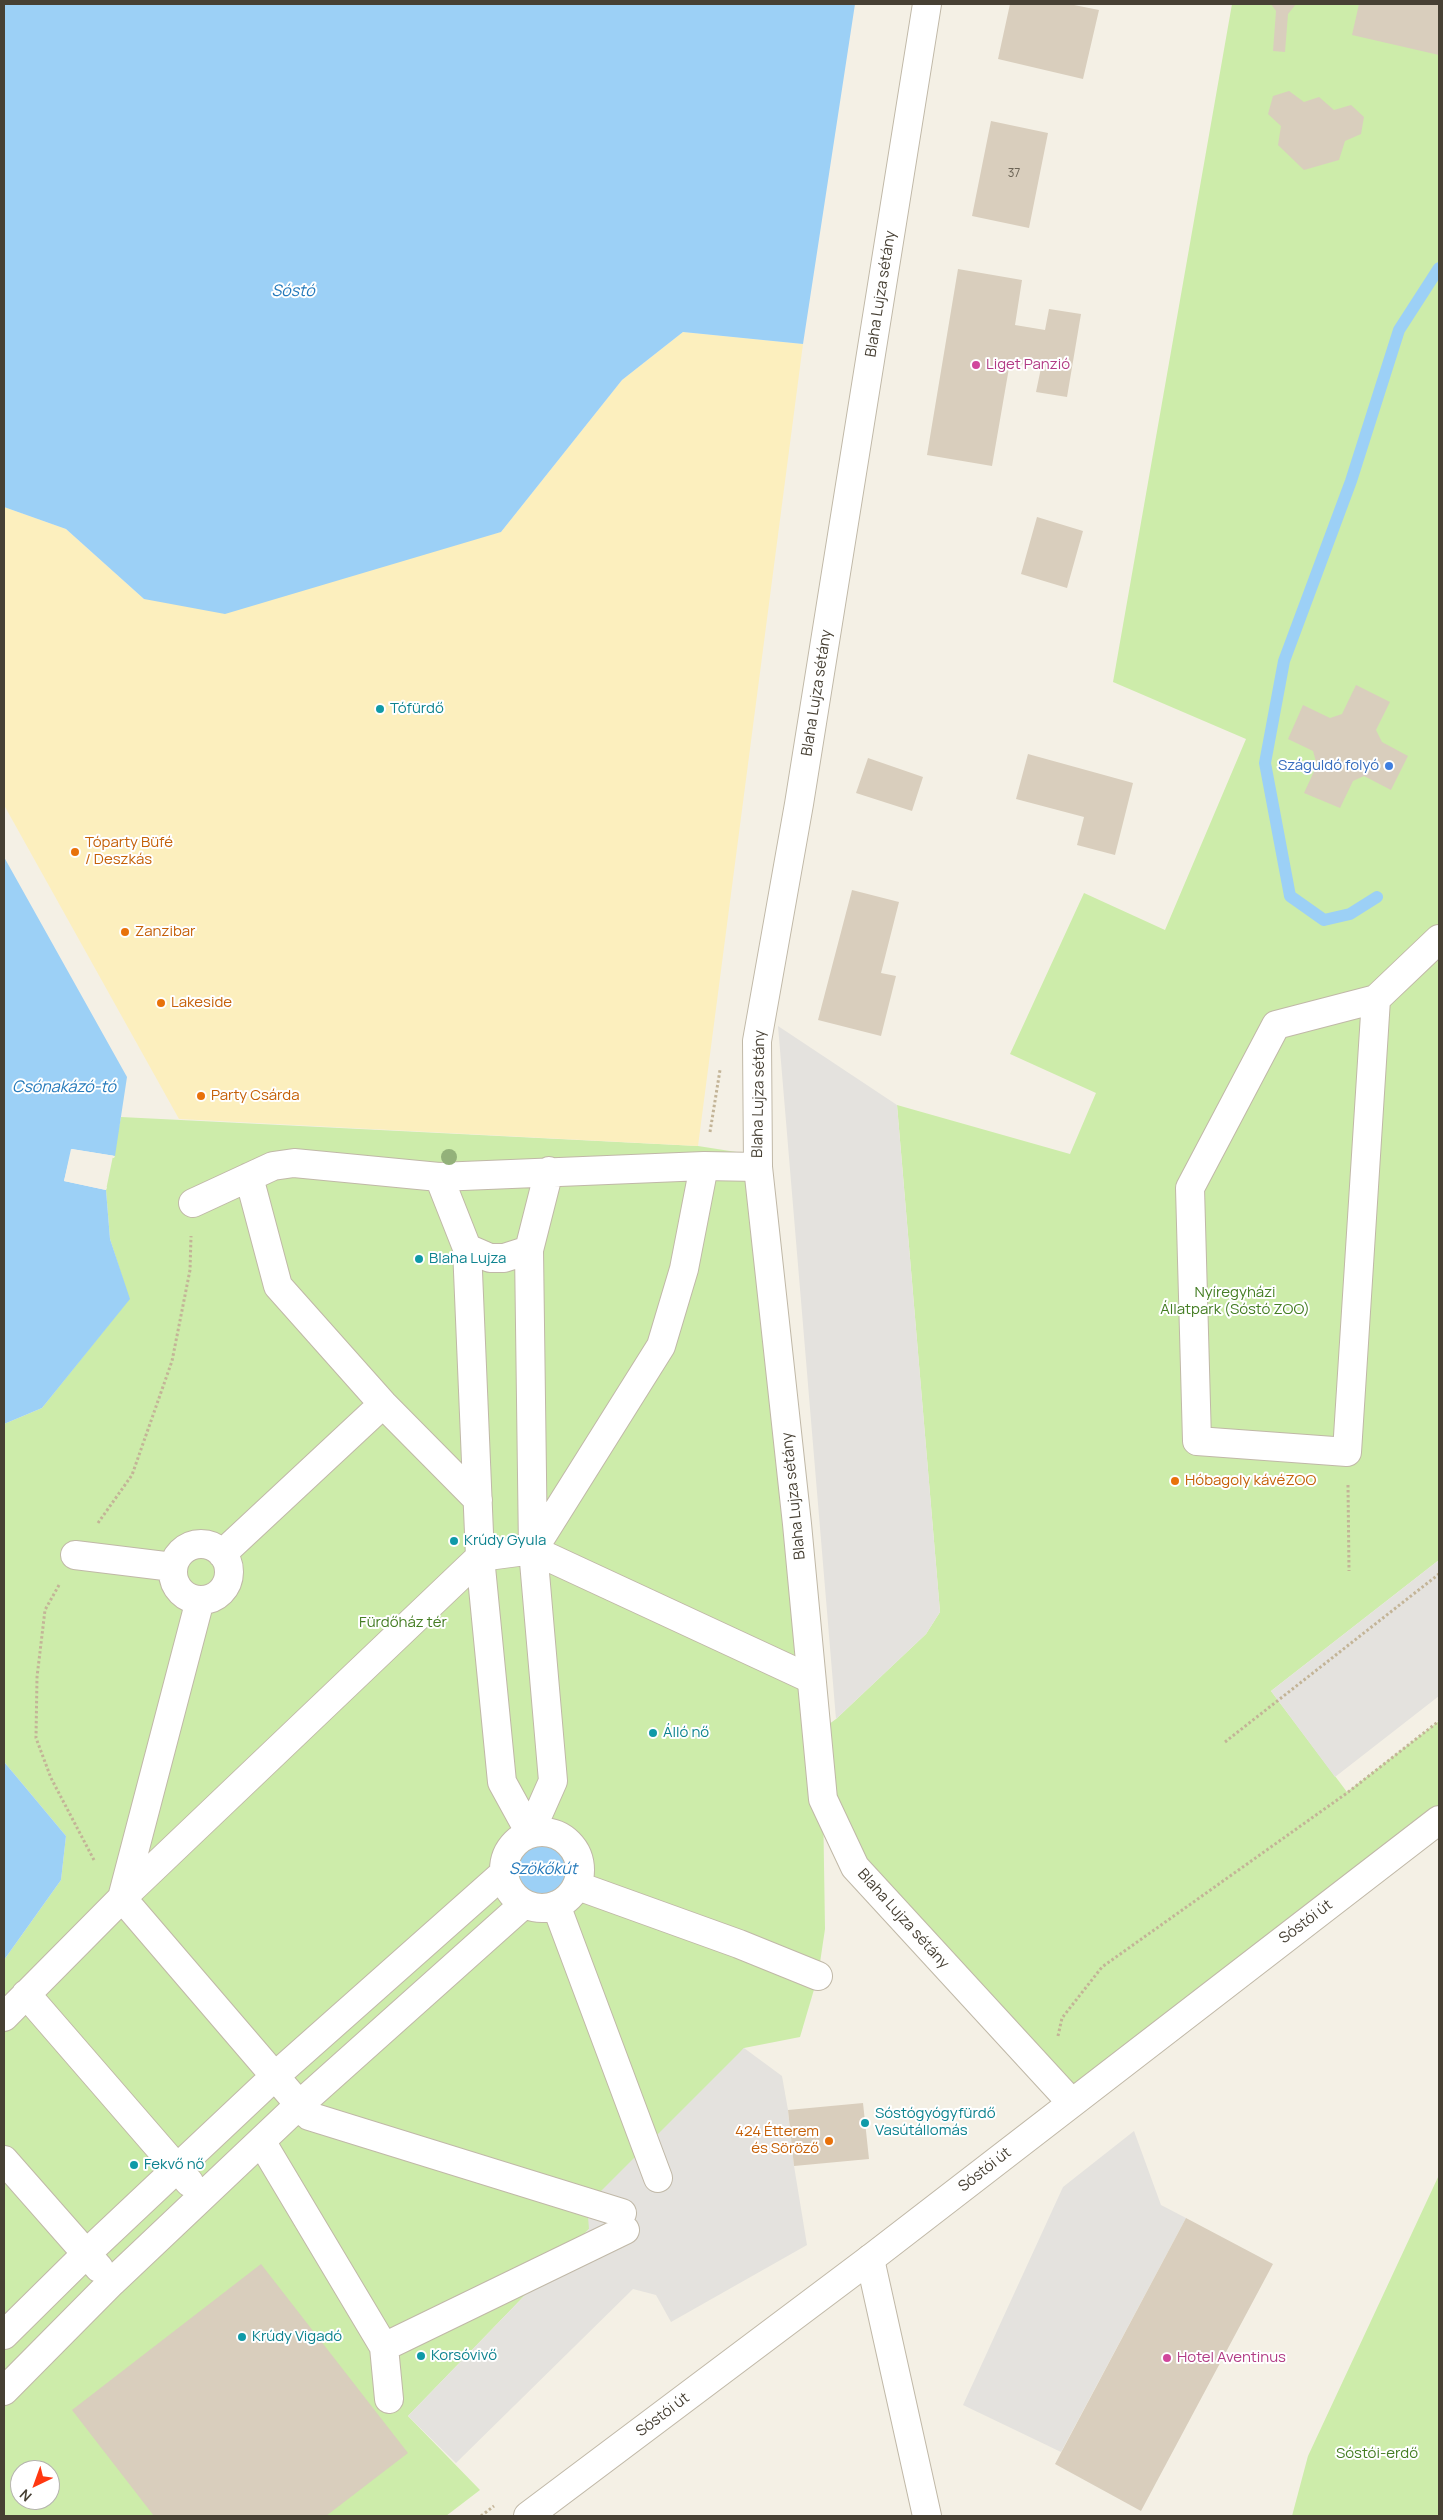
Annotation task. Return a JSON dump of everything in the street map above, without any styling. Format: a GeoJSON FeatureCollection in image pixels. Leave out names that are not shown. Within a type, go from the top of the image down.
{"type":"FeatureCollection","features":[{"type":"Feature","properties":{"kind":"street","name":"Blaha Lujza sétány"},"geometry":{"type":"LineString","coordinates":[[928,4],[799,804],[757,1040],[758,1167],[823,1799],[855,1867],[1071,2102]]}},
{"type":"Feature","properties":{"kind":"street"},"geometry":{"type":"LineString","coordinates":[[1376,999],[1347,1452],[1197,1441],[1190,1188],[1276,1025],[1376,999],[1439,939]]}},
{"type":"Feature","properties":{"kind":"street"},"geometry":{"type":"LineString","coordinates":[[193,1203],[273,1166],[294,1163],[439,1176],[704,1166],[758,1167]]}},
{"type":"Feature","properties":{"kind":"street"},"geometry":{"type":"LineString","coordinates":[[533,1550],[661,1346],[684,1269],[704,1166]]}},
{"type":"Feature","properties":{"kind":"street"},"geometry":{"type":"LineString","coordinates":[[530,1833],[553,1781],[533,1550],[529,1250],[549,1171]]}},
{"type":"Feature","properties":{"kind":"street"},"geometry":{"type":"LineString","coordinates":[[439,1176],[467,1248],[480,1557],[502,1782],[530,1833]]}},
{"type":"Feature","properties":{"kind":"street"},"geometry":{"type":"LineString","coordinates":[[249,1177],[278,1286],[383,1404],[478,1500]]}},
{"type":"Feature","properties":{"kind":"street"},"geometry":{"type":"LineString","coordinates":[[467,1248],[490,1258],[504,1258],[529,1250]]}},
{"type":"Feature","properties":{"kind":"street"},"geometry":{"type":"LineString","coordinates":[[222,1554],[383,1404]]}},
{"type":"Feature","properties":{"kind":"street"},"geometry":{"type":"LineString","coordinates":[[198,1544],[216,1548],[222,1554],[229,1570],[224,1588],[209,1600],[200,1600],[182,1593],[173,1577],[173,1567],[182,1552],[198,1544]]}},
{"type":"Feature","properties":{"kind":"street"},"geometry":{"type":"LineString","coordinates":[[4,2017],[122,1898],[480,1557],[533,1550],[812,1679]]}},
{"type":"Feature","properties":{"kind":"street"},"geometry":{"type":"LineString","coordinates":[[75,1555],[173,1567]]}},
{"type":"Feature","properties":{"kind":"street"},"geometry":{"type":"LineString","coordinates":[[122,1898],[200,1600]]}},
{"type":"Feature","properties":{"kind":"street","name":"Sóstói út"},"geometry":{"type":"LineString","coordinates":[[528,2516],[870,2259],[1071,2102],[1439,1820]]}},
{"type":"Feature","properties":{"kind":"street"},"geometry":{"type":"LineString","coordinates":[[543,1831],[555,1833],[575,1849],[580,1861],[581,1873],[578,1886],[570,1896],[556,1905],[536,1908],[524,1904],[513,1896],[507,1886],[504,1873],[505,1860],[510,1848],[519,1839],[530,1833],[543,1831]]}},
{"type":"Feature","properties":{"kind":"street"},"geometry":{"type":"LineString","coordinates":[[4,2335],[86,2253],[274,2078],[504,1873]]}},
{"type":"Feature","properties":{"kind":"street"},"geometry":{"type":"LineString","coordinates":[[578,1886],[739,1944],[818,1976]]}},
{"type":"Feature","properties":{"kind":"street"},"geometry":{"type":"LineString","coordinates":[[122,1898],[298,2106],[309,2116],[624,2222],[384,2347]]}},
{"type":"Feature","properties":{"kind":"street"},"geometry":{"type":"LineString","coordinates":[[4,2391],[112,2282],[298,2106],[524,1904]]}},
{"type":"Feature","properties":{"kind":"street"},"geometry":{"type":"LineString","coordinates":[[556,1905],[658,2178]]}},
{"type":"Feature","properties":{"kind":"street"},"geometry":{"type":"LineString","coordinates":[[26,1994],[202,2197]]}},
{"type":"Feature","properties":{"kind":"street"},"geometry":{"type":"LineString","coordinates":[[261,2141],[384,2347],[389,2399]]}},
{"type":"Feature","properties":{"kind":"street"},"geometry":{"type":"LineString","coordinates":[[4,2160],[112,2282]]}},
{"type":"Feature","properties":{"kind":"street"},"geometry":{"type":"LineString","coordinates":[[870,2259],[927,2516]]}},
{"type":"Feature","properties":{"kind":"street"},"geometry":{"type":"LineString","coordinates":[[4,2346],[28,2368]]}},
{"type":"Feature","properties":{"kind":"path"},"geometry":{"type":"LineString","coordinates":[[1347,1452],[1349,1571]]}},
{"type":"Feature","properties":{"kind":"path"},"geometry":{"type":"LineString","coordinates":[[1225,1742],[1439,1574]]}},
{"type":"Feature","properties":{"kind":"path"},"geometry":{"type":"LineString","coordinates":[[1048,2078],[1062,2018],[1102,1967],[1347,1792],[1439,1721]]}},
{"type":"Feature","properties":{"kind":"green space"},"geometry":{"type":"Polygon","coordinates":[[[1232,4],[1439,4],[1439,1560],[1271,1691],[1347,1792],[1439,1721],[1439,1820],[1071,2102],[855,1867],[823,1800],[825,1929],[818,1976],[800,2037],[744,2048],[589,2229],[408,2416],[480,2490],[446,2516],[4,2516],[4,1960],[61,1880],[66,1836],[5,1763],[4,1424],[42,1408],[129,1299],[110,1239],[106,1190],[121,1117],[698,1146],[749,1154],[817,1733],[836,1719],[926,1634],[940,1612],[897,1105],[1070,1154],[1096,1093],[1010,1054],[1084,893],[1165,930],[1246,739],[1113,682],[1232,4]]]}},
{"type":"Feature","properties":{"kind":"green space","name":"Sóstói-erdő"},"geometry":{"type":"Polygon","coordinates":[[[1439,2175],[1439,2516],[1292,2516],[1308,2456],[1439,2175]]]}},
{"type":"Feature","properties":{"kind":"sand","name":"Tófürdő"},"geometry":{"type":"Polygon","coordinates":[[[683,332],[803,344],[698,1146],[179,1119],[4,805],[4,507],[66,529],[144,599],[501,532],[622,380],[683,332]]]}},
{"type":"Feature","properties":{"kind":"shaded area"},"geometry":{"type":"Polygon","coordinates":[[[778,1026],[897,1105],[940,1612],[926,1634],[836,1719],[778,1026]]]}},
{"type":"Feature","properties":{"kind":"shaded area"},"geometry":{"type":"Polygon","coordinates":[[[1439,1560],[1439,1696],[1335,1777],[1271,1691],[1439,1560]]]}},
{"type":"Feature","properties":{"kind":"shaded area"},"geometry":{"type":"Polygon","coordinates":[[[744,2048],[782,2076],[807,2245],[671,2322],[656,2295],[633,2289],[456,2463],[408,2416],[589,2229],[587,2205],[744,2048]]]}},
{"type":"Feature","properties":{"kind":"shaded area"},"geometry":{"type":"Polygon","coordinates":[[[1134,2131],[1161,2205],[1186,2218],[1061,2452],[963,2405],[1063,2187],[1134,2131]]]}},
{"type":"Feature","properties":{"kind":"water","name":"Sóstó"},"geometry":{"type":"Polygon","coordinates":[[[4,4],[855,4],[803,344],[683,332],[622,380],[501,532],[225,614],[144,599],[66,529],[4,507],[4,4]]]}},
{"type":"Feature","properties":{"kind":"water","name":"Csónakázó-tó"},"geometry":{"type":"Polygon","coordinates":[[[4,857],[127,1077],[115,1156],[72,1149],[64,1181],[106,1190],[110,1239],[130,1299],[42,1408],[4,1424],[4,857]]]}},
{"type":"Feature","properties":{"kind":"water"},"geometry":{"type":"Polygon","coordinates":[[[4,1725],[5,1763],[66,1836],[61,1880],[4,1960],[4,1725]]]}},
{"type":"Feature","properties":{"kind":"water","name":"Szökőkút"},"geometry":{"type":"Polygon","coordinates":[[[536,1842],[548,1842],[558,1846],[566,1854],[570,1870],[566,1886],[558,1894],[548,1898],[536,1898],[526,1894],[518,1886],[514,1876],[514,1864],[518,1854],[526,1846],[536,1842]]]}},
{"type":"Feature","properties":{"kind":"pier"},"geometry":{"type":"Polygon","coordinates":[[[71,1149],[115,1156],[114,1158],[73,1152],[67,1179],[107,1187],[106,1190],[64,1181],[71,1149]]]}},
{"type":"Feature","properties":{"kind":"building"},"geometry":{"type":"Polygon","coordinates":[[[1010,4],[1069,4],[1099,10],[1083,79],[998,59],[1010,4]]]}},
{"type":"Feature","properties":{"kind":"building"},"geometry":{"type":"Polygon","coordinates":[[[1271,4],[1296,4],[1288,14],[1285,52],[1273,51],[1276,11],[1271,4]]]}},
{"type":"Feature","properties":{"kind":"building"},"geometry":{"type":"Polygon","coordinates":[[[1359,4],[1439,4],[1439,55],[1352,35],[1359,4]]]}},
{"type":"Feature","properties":{"kind":"building"},"geometry":{"type":"Polygon","coordinates":[[[1289,91],[1304,102],[1319,97],[1334,110],[1351,105],[1364,117],[1361,134],[1345,141],[1339,160],[1304,170],[1278,145],[1281,126],[1268,114],[1273,96],[1289,91]]]}},
{"type":"Feature","properties":{"kind":"building"},"geometry":{"type":"Polygon","coordinates":[[[991,121],[1048,133],[1029,228],[972,216],[991,121]]]}},
{"type":"Feature","properties":{"kind":"building","name":"Liget Panzió"},"geometry":{"type":"Polygon","coordinates":[[[958,269],[1022,280],[1015,325],[1045,330],[1049,309],[1081,314],[1067,397],[1036,392],[1041,368],[1010,362],[992,466],[927,455],[958,269]]]}},
{"type":"Feature","properties":{"kind":"building"},"geometry":{"type":"Polygon","coordinates":[[[1037,517],[1083,531],[1067,588],[1021,574],[1037,517]]]}},
{"type":"Feature","properties":{"kind":"building"},"geometry":{"type":"Polygon","coordinates":[[[1356,685],[1390,702],[1376,730],[1382,742],[1408,756],[1391,790],[1364,776],[1353,781],[1340,808],[1304,793],[1317,765],[1313,751],[1288,739],[1303,705],[1330,718],[1342,714],[1356,685]]]}},
{"type":"Feature","properties":{"kind":"building"},"geometry":{"type":"Polygon","coordinates":[[[1028,754],[1133,783],[1115,855],[1077,845],[1084,817],[1016,799],[1028,754]]]}},
{"type":"Feature","properties":{"kind":"building"},"geometry":{"type":"Polygon","coordinates":[[[868,758],[923,777],[912,811],[856,793],[868,758]]]}},
{"type":"Feature","properties":{"kind":"building"},"geometry":{"type":"Polygon","coordinates":[[[852,890],[899,902],[881,973],[896,976],[881,1036],[818,1020],[852,890]]]}},
{"type":"Feature","properties":{"kind":"building","name":"424 Étterem és Söröző"},"geometry":{"type":"Polygon","coordinates":[[[863,2103],[869,2159],[794,2166],[788,2110],[863,2103]]]}},
{"type":"Feature","properties":{"kind":"building","name":"Hotel Aventinus"},"geometry":{"type":"Polygon","coordinates":[[[1186,2218],[1273,2264],[1141,2511],[1055,2464],[1186,2218]]]}},
{"type":"Feature","properties":{"kind":"building","name":"Krúdy Vigadó"},"geometry":{"type":"Polygon","coordinates":[[[261,2264],[408,2453],[326,2516],[154,2516],[72,2410],[261,2264]]]}},
{"type":"Feature","properties":{"kind":"waterway"},"geometry":{"type":"LineString","coordinates":[[1377,897],[1350,914],[1324,920],[1290,896],[1265,763],[1284,661],[1351,481],[1399,330],[1439,268]]}},
{"type":"Feature","properties":{"kind":"place","name":"Liget Panzió"},"geometry":{"type":"Point","coordinates":[976,365]}},
{"type":"Feature","properties":{"kind":"place","name":"Tófürdő"},"geometry":{"type":"Point","coordinates":[380,709]}},
{"type":"Feature","properties":{"kind":"place","name":"Száguldó folyó"},"geometry":{"type":"Point","coordinates":[1389,766]}},
{"type":"Feature","properties":{"kind":"place","name":"Tóparty Büfé / Deszkás"},"geometry":{"type":"Point","coordinates":[75,852]}},
{"type":"Feature","properties":{"kind":"place","name":"Zanzibar"},"geometry":{"type":"Point","coordinates":[125,932]}},
{"type":"Feature","properties":{"kind":"place","name":"Lakeside"},"geometry":{"type":"Point","coordinates":[161,1003]}},
{"type":"Feature","properties":{"kind":"place","name":"Party Csárda"},"geometry":{"type":"Point","coordinates":[201,1096]}},
{"type":"Feature","properties":{"kind":"place","name":"Blaha Lujza"},"geometry":{"type":"Point","coordinates":[419,1259]}},
{"type":"Feature","properties":{"kind":"place","name":"Hóbagoly kávéZOO"},"geometry":{"type":"Point","coordinates":[1175,1481]}},
{"type":"Feature","properties":{"kind":"place","name":"Krúdy Gyula"},"geometry":{"type":"Point","coordinates":[454,1541]}},
{"type":"Feature","properties":{"kind":"place","name":"Álló nő"},"geometry":{"type":"Point","coordinates":[653,1733]}},
{"type":"Feature","properties":{"kind":"place","name":"Sóstógyógyfürdő Vasútállomás"},"geometry":{"type":"Point","coordinates":[865,2123]}},
{"type":"Feature","properties":{"kind":"place","name":"424 Étterem és Söröző"},"geometry":{"type":"Point","coordinates":[829,2141]}},
{"type":"Feature","properties":{"kind":"place","name":"Fekvő nő"},"geometry":{"type":"Point","coordinates":[134,2165]}},
{"type":"Feature","properties":{"kind":"place","name":"Krúdy Vigadó"},"geometry":{"type":"Point","coordinates":[242,2337]}},
{"type":"Feature","properties":{"kind":"place","name":"Korsóvivő"},"geometry":{"type":"Point","coordinates":[421,2356]}},
{"type":"Feature","properties":{"kind":"place","name":"Hotel Aventinus"},"geometry":{"type":"Point","coordinates":[1167,2358]}},
{"type":"Feature","properties":{"kind":"park label","name":"Nyíregyházi Állatpark (Sóstó ZOO)"},"geometry":{"type":"Point","coordinates":[1235,1302]}},
{"type":"Feature","properties":{"kind":"park label","name":"Fürdőház tér"},"geometry":{"type":"Point","coordinates":[403,1623]}}]}
